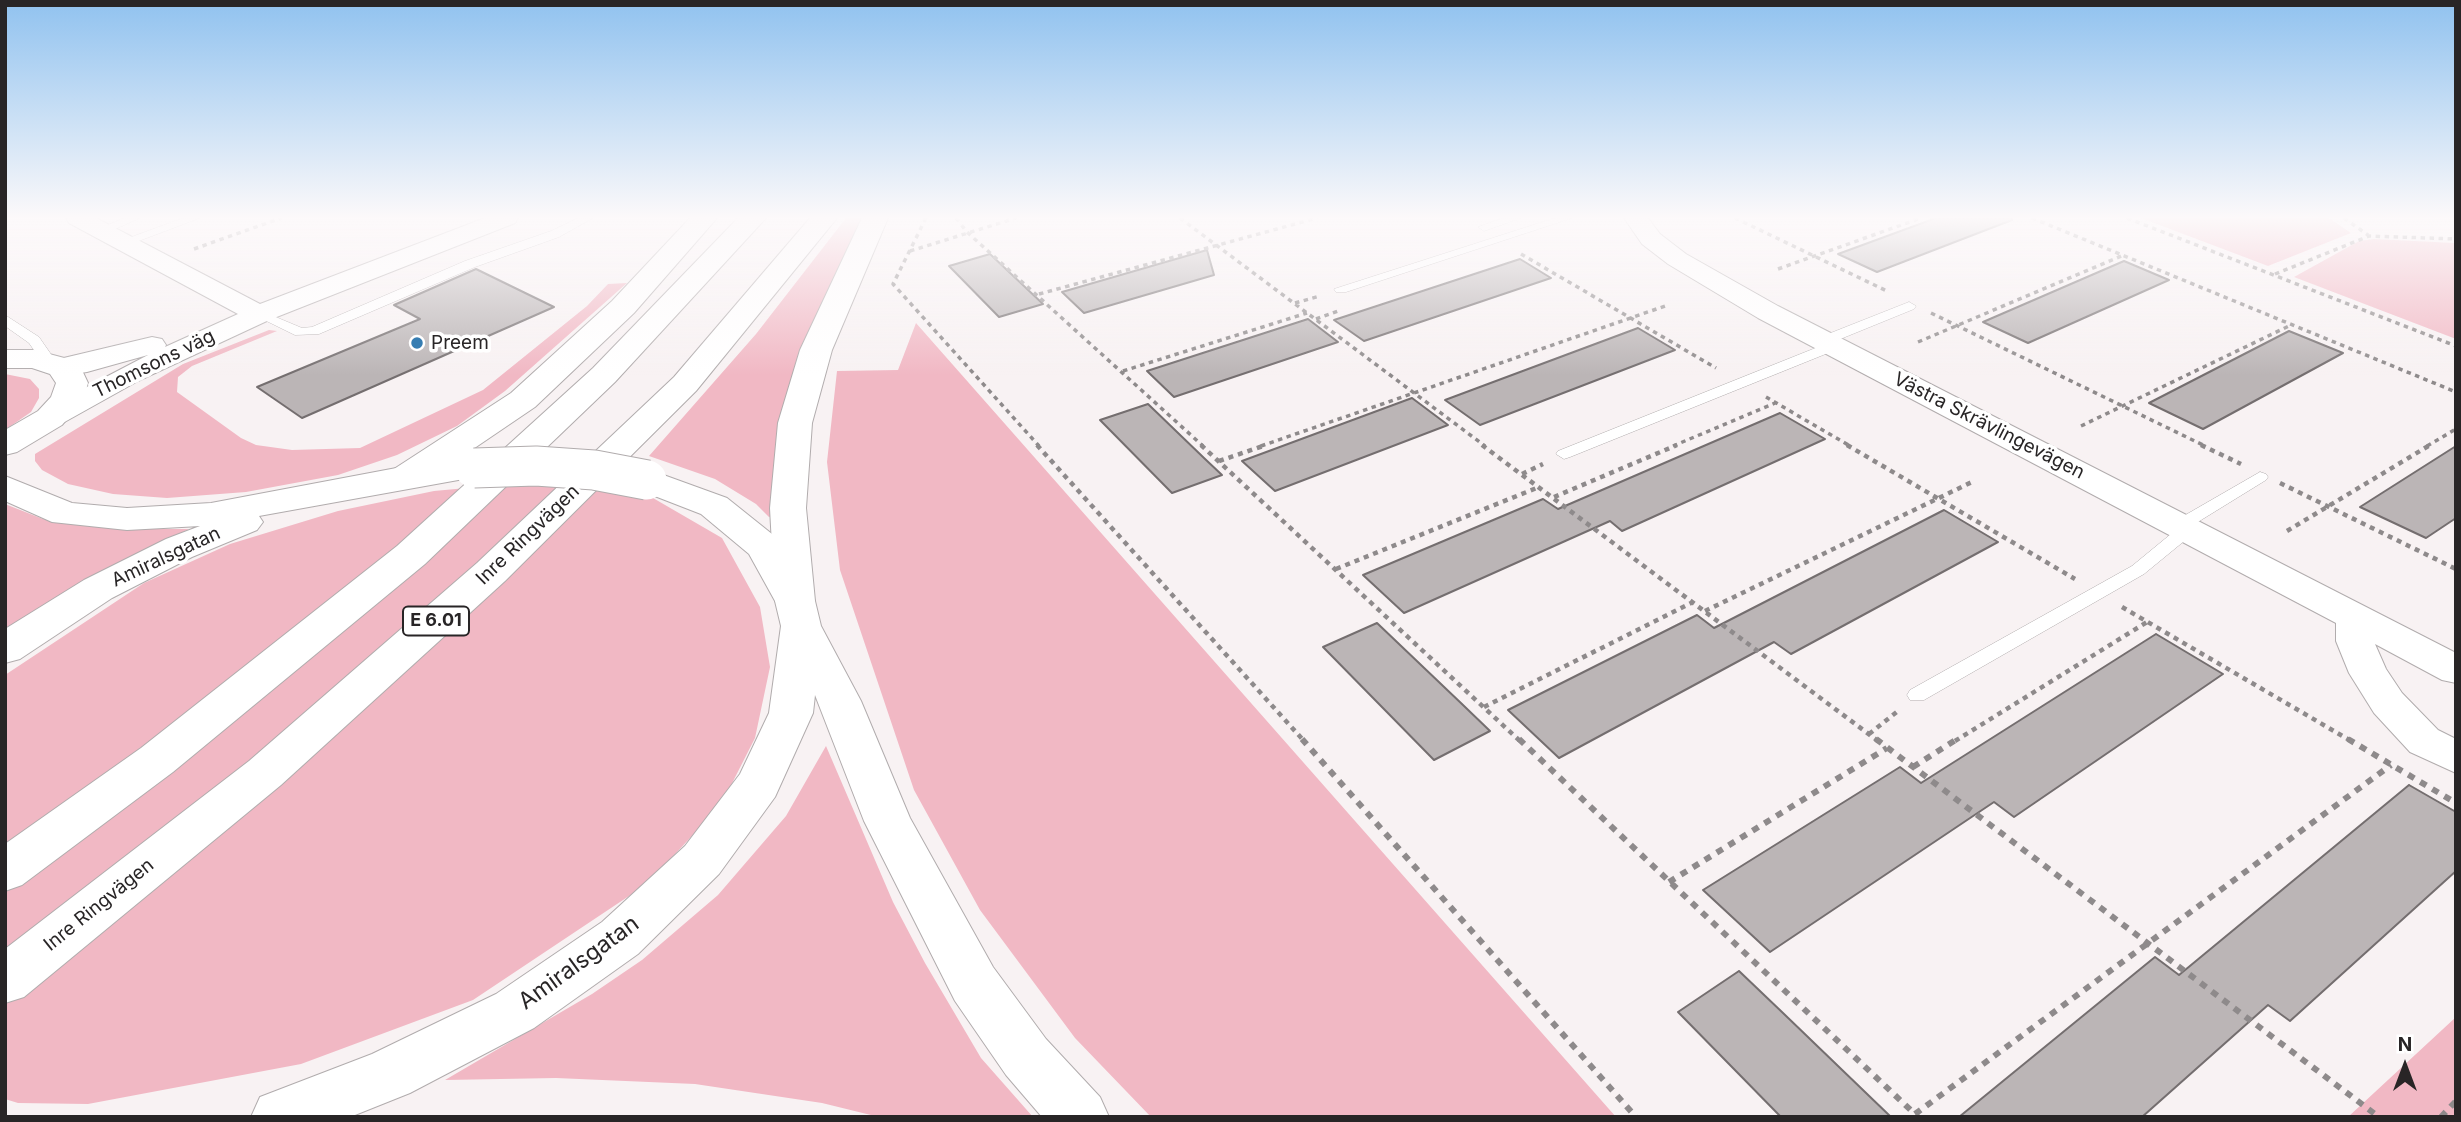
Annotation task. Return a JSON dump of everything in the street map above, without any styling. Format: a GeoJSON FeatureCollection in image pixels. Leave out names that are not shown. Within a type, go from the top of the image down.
{"type":"FeatureCollection","features":[{"type":"Feature","properties":{"kind":"main road"},"geometry":{"type":"LineString","coordinates":[[407,477],[523,400],[623,307],[657,270]]}},
{"type":"Feature","properties":{"kind":"main road"},"geometry":{"type":"LineString","coordinates":[[5,871],[157,760],[411,555],[604,375],[703,270]]}},
{"type":"Feature","properties":{"kind":"main road","name":"Inre Ringvägen"},"geometry":{"type":"LineString","coordinates":[[5,980],[265,773],[491,572],[685,384],[780,270]]}},
{"type":"Feature","properties":{"kind":"main road"},"geometry":{"type":"LineString","coordinates":[[798,614],[788,508],[795,423],[816,350],[852,270]]}},
{"type":"Feature","properties":{"kind":"main road"},"geometry":{"type":"LineString","coordinates":[[5,359],[55,365],[70,375],[72,383],[66,400],[50,418],[11,446]]}},
{"type":"Feature","properties":{"kind":"main road","name":"Amiralsgatan"},"geometry":{"type":"LineString","coordinates":[[5,486],[65,514],[127,519],[211,514],[339,492],[407,477],[474,468],[571,468],[647,480],[714,506],[764,547],[839,701],[888,821],[974,984],[1026,1056],[1080,1117]]}},
{"type":"Feature","properties":{"kind":"main road","name":"Amiralsgatan"},"geometry":{"type":"LineString","coordinates":[[5,649],[98,589],[179,548],[260,516],[339,492]]}},
{"type":"Feature","properties":{"kind":"main road","name":"Amiralsgatan"},"geometry":{"type":"LineString","coordinates":[[280,1117],[390,1074],[515,1011],[620,938],[702,860],[759,784],[792,713],[798,614]]}},
{"type":"Feature","properties":{"kind":"street"},"geometry":{"type":"LineString","coordinates":[[178,270],[260,314]]}},
{"type":"Feature","properties":{"kind":"street","name":"Thomsons väg"},"geometry":{"type":"LineString","coordinates":[[50,418],[157,360],[260,314],[372,270]]}},
{"type":"Feature","properties":{"kind":"street","name":"Västra Skrävlingevägen"},"geometry":{"type":"LineString","coordinates":[[1697,270],[1828,343],[2456,670]]}},
{"type":"Feature","properties":{"kind":"street","name":"Thomsons väg"},"geometry":{"type":"LineString","coordinates":[[55,365],[106,358],[260,314]]}},
{"type":"Feature","properties":{"kind":"street"},"geometry":{"type":"LineString","coordinates":[[2354,619],[2355,642],[2368,673],[2388,703],[2440,749]]}},
{"type":"Feature","properties":{"kind":"lane"},"geometry":{"type":"LineString","coordinates":[[260,314],[300,332],[314,331],[455,270]]}},
{"type":"Feature","properties":{"kind":"lane"},"geometry":{"type":"LineString","coordinates":[[1341,289],[1399,270]]}},
{"type":"Feature","properties":{"kind":"lane"},"geometry":{"type":"LineString","coordinates":[[1564,454],[1743,384],[1909,304]]}},
{"type":"Feature","properties":{"kind":"lane"},"geometry":{"type":"LineString","coordinates":[[5,319],[34,340],[55,365]]}},
{"type":"Feature","properties":{"kind":"lane"},"geometry":{"type":"LineString","coordinates":[[1916,695],[2138,570],[2184,527],[2268,479]]}},
{"type":"Feature","properties":{"kind":"path"},"geometry":{"type":"LineString","coordinates":[[900,270],[893,284],[1318,757],[1636,1117]]}},
{"type":"Feature","properties":{"kind":"path"},"geometry":{"type":"LineString","coordinates":[[1011,270],[1484,707],[1916,1116],[2392,765],[2440,749]]}},
{"type":"Feature","properties":{"kind":"path"},"geometry":{"type":"LineString","coordinates":[[1038,294],[1124,270]]}},
{"type":"Feature","properties":{"kind":"path"},"geometry":{"type":"LineString","coordinates":[[1250,270],[2379,1117]]}},
{"type":"Feature","properties":{"kind":"path"},"geometry":{"type":"LineString","coordinates":[[1550,270],[2456,803]]}},
{"type":"Feature","properties":{"kind":"path"},"geometry":{"type":"LineString","coordinates":[[1842,270],[2241,464]]}},
{"type":"Feature","properties":{"kind":"path"},"geometry":{"type":"LineString","coordinates":[[1918,342],[2090,270]]}},
{"type":"Feature","properties":{"kind":"path"},"geometry":{"type":"LineString","coordinates":[[2159,270],[2456,392]]}},
{"type":"Feature","properties":{"kind":"path"},"geometry":{"type":"LineString","coordinates":[[2264,270],[2456,346]]}},
{"type":"Feature","properties":{"kind":"path"},"geometry":{"type":"LineString","coordinates":[[2274,274],[2283,270]]}},
{"type":"Feature","properties":{"kind":"path"},"geometry":{"type":"LineString","coordinates":[[1219,461],[1668,305]]}},
{"type":"Feature","properties":{"kind":"path"},"geometry":{"type":"LineString","coordinates":[[1122,372],[1307,313]]}},
{"type":"Feature","properties":{"kind":"path"},"geometry":{"type":"LineString","coordinates":[[2081,426],[2292,325]]}},
{"type":"Feature","properties":{"kind":"path"},"geometry":{"type":"LineString","coordinates":[[1553,498],[1776,403]]}},
{"type":"Feature","properties":{"kind":"path"},"geometry":{"type":"LineString","coordinates":[[2287,531],[2456,429]]}},
{"type":"Feature","properties":{"kind":"path"},"geometry":{"type":"LineString","coordinates":[[2268,479],[2456,569]]}},
{"type":"Feature","properties":{"kind":"path"},"geometry":{"type":"LineString","coordinates":[[1705,611],[1974,481]]}},
{"type":"Feature","properties":{"kind":"path"},"geometry":{"type":"LineString","coordinates":[[1336,569],[1539,487]]}},
{"type":"Feature","properties":{"kind":"path"},"geometry":{"type":"LineString","coordinates":[[1484,707],[1693,602]]}},
{"type":"Feature","properties":{"kind":"path"},"geometry":{"type":"LineString","coordinates":[[1913,768],[2147,622]]}},
{"type":"Feature","properties":{"kind":"path"},"geometry":{"type":"LineString","coordinates":[[1869,734],[1916,695]]}},
{"type":"Feature","properties":{"kind":"path"},"geometry":{"type":"LineString","coordinates":[[1669,882],[1887,748]]}},
{"type":"Feature","properties":{"kind":"path"},"geometry":{"type":"LineString","coordinates":[[2441,1117],[2456,1101]]}},
{"type":"Feature","properties":{"kind":"shaded area"},"geometry":{"type":"Polygon","coordinates":[[[805,270],[842,270],[775,515],[769,517],[756,504],[715,479],[649,456],[756,334],[805,270]]]}},
{"type":"Feature","properties":{"kind":"shaded area"},"geometry":{"type":"Polygon","coordinates":[[[2306,270],[2456,270],[2456,339],[2294,277],[2306,270]]]}},
{"type":"Feature","properties":{"kind":"shaded area"},"geometry":{"type":"Polygon","coordinates":[[[627,283],[505,391],[457,426],[397,455],[338,475],[246,492],[167,498],[113,494],[68,484],[42,470],[35,461],[35,454],[183,364],[269,330],[277,331],[192,366],[178,377],[177,392],[241,438],[256,445],[292,450],[360,448],[483,390],[587,306],[608,284],[627,283]]]}},
{"type":"Feature","properties":{"kind":"shaded area"},"geometry":{"type":"Polygon","coordinates":[[[916,323],[1616,1117],[1151,1117],[1075,1038],[980,910],[914,790],[840,570],[827,462],[837,371],[898,370],[916,323]]]}},
{"type":"Feature","properties":{"kind":"shaded area"},"geometry":{"type":"Polygon","coordinates":[[[5,374],[30,379],[39,389],[39,398],[31,412],[5,430],[5,374]]]}},
{"type":"Feature","properties":{"kind":"shaded area"},"geometry":{"type":"Polygon","coordinates":[[[542,481],[653,498],[722,538],[760,607],[770,667],[755,738],[721,805],[647,884],[473,1000],[301,1064],[88,1104],[18,1103],[5,1099],[5,675],[144,583],[230,544],[338,511],[434,491],[542,481]]]}},
{"type":"Feature","properties":{"kind":"shaded area"},"geometry":{"type":"Polygon","coordinates":[[[5,504],[43,519],[71,524],[116,529],[189,529],[80,583],[5,629],[5,504]]]}},
{"type":"Feature","properties":{"kind":"shaded area"},"geometry":{"type":"Polygon","coordinates":[[[826,746],[893,902],[925,963],[981,1058],[1033,1117],[879,1117],[822,1103],[695,1084],[556,1078],[445,1080],[592,994],[642,960],[718,895],[786,816],[826,746]]]}},
{"type":"Feature","properties":{"kind":"shaded area"},"geometry":{"type":"Polygon","coordinates":[[[2456,1017],[2456,1117],[2348,1117],[2456,1017]]]}},
{"type":"Feature","properties":{"kind":"building","name":"Preem"},"geometry":{"type":"Polygon","coordinates":[[[473,270],[479,270],[554,307],[302,418],[257,387],[420,319],[394,305],[473,270]]]}},
{"type":"Feature","properties":{"kind":"building"},"geometry":{"type":"Polygon","coordinates":[[[953,270],[1007,270],[1043,304],[999,317],[953,270]]]}},
{"type":"Feature","properties":{"kind":"building"},"geometry":{"type":"Polygon","coordinates":[[[1137,270],[1213,270],[1214,275],[1084,313],[1062,292],[1137,270]]]}},
{"type":"Feature","properties":{"kind":"building"},"geometry":{"type":"Polygon","coordinates":[[[1485,270],[1539,270],[1551,278],[1364,341],[1334,320],[1485,270]]]}},
{"type":"Feature","properties":{"kind":"building"},"geometry":{"type":"Polygon","coordinates":[[[2102,270],[2146,270],[2169,280],[2028,343],[1983,322],[2102,270]]]}},
{"type":"Feature","properties":{"kind":"building"},"geometry":{"type":"Polygon","coordinates":[[[1308,319],[1338,342],[1174,397],[1147,371],[1308,319]]]}},
{"type":"Feature","properties":{"kind":"building"},"geometry":{"type":"Polygon","coordinates":[[[1638,328],[1675,350],[1480,425],[1445,400],[1638,328]]]}},
{"type":"Feature","properties":{"kind":"building"},"geometry":{"type":"Polygon","coordinates":[[[2289,331],[2343,353],[2203,429],[2149,403],[2289,331]]]}},
{"type":"Feature","properties":{"kind":"building"},"geometry":{"type":"Polygon","coordinates":[[[1412,398],[1448,425],[1275,491],[1242,461],[1412,398]]]}},
{"type":"Feature","properties":{"kind":"building"},"geometry":{"type":"Polygon","coordinates":[[[1148,404],[1222,475],[1172,493],[1100,420],[1148,404]]]}},
{"type":"Feature","properties":{"kind":"building"},"geometry":{"type":"Polygon","coordinates":[[[1780,413],[1825,439],[1622,531],[1610,521],[1404,613],[1363,575],[1543,499],[1558,509],[1780,413]]]}},
{"type":"Feature","properties":{"kind":"building"},"geometry":{"type":"Polygon","coordinates":[[[2456,446],[2456,518],[2426,538],[2360,507],[2456,446]]]}},
{"type":"Feature","properties":{"kind":"building"},"geometry":{"type":"Polygon","coordinates":[[[1944,510],[1998,542],[1791,654],[1774,642],[1559,758],[1508,710],[1697,615],[1714,628],[1944,510]]]}},
{"type":"Feature","properties":{"kind":"building"},"geometry":{"type":"Polygon","coordinates":[[[1377,623],[1490,731],[1434,760],[1323,647],[1377,623]]]}},
{"type":"Feature","properties":{"kind":"building"},"geometry":{"type":"Polygon","coordinates":[[[2156,634],[2223,674],[2014,817],[1994,802],[1770,952],[1703,890],[1900,767],[1921,783],[2156,634]]]}},
{"type":"Feature","properties":{"kind":"building"},"geometry":{"type":"Polygon","coordinates":[[[2409,785],[2456,812],[2456,871],[2290,1021],[2268,1005],[2142,1117],[1959,1117],[2155,957],[2179,975],[2409,785]]]}},
{"type":"Feature","properties":{"kind":"building"},"geometry":{"type":"Polygon","coordinates":[[[1739,971],[1891,1117],[1781,1117],[1678,1012],[1739,971]]]}},
{"type":"Feature","properties":{"kind":"place","name":"Preem"},"geometry":{"type":"Point","coordinates":[417,343]}}]}
